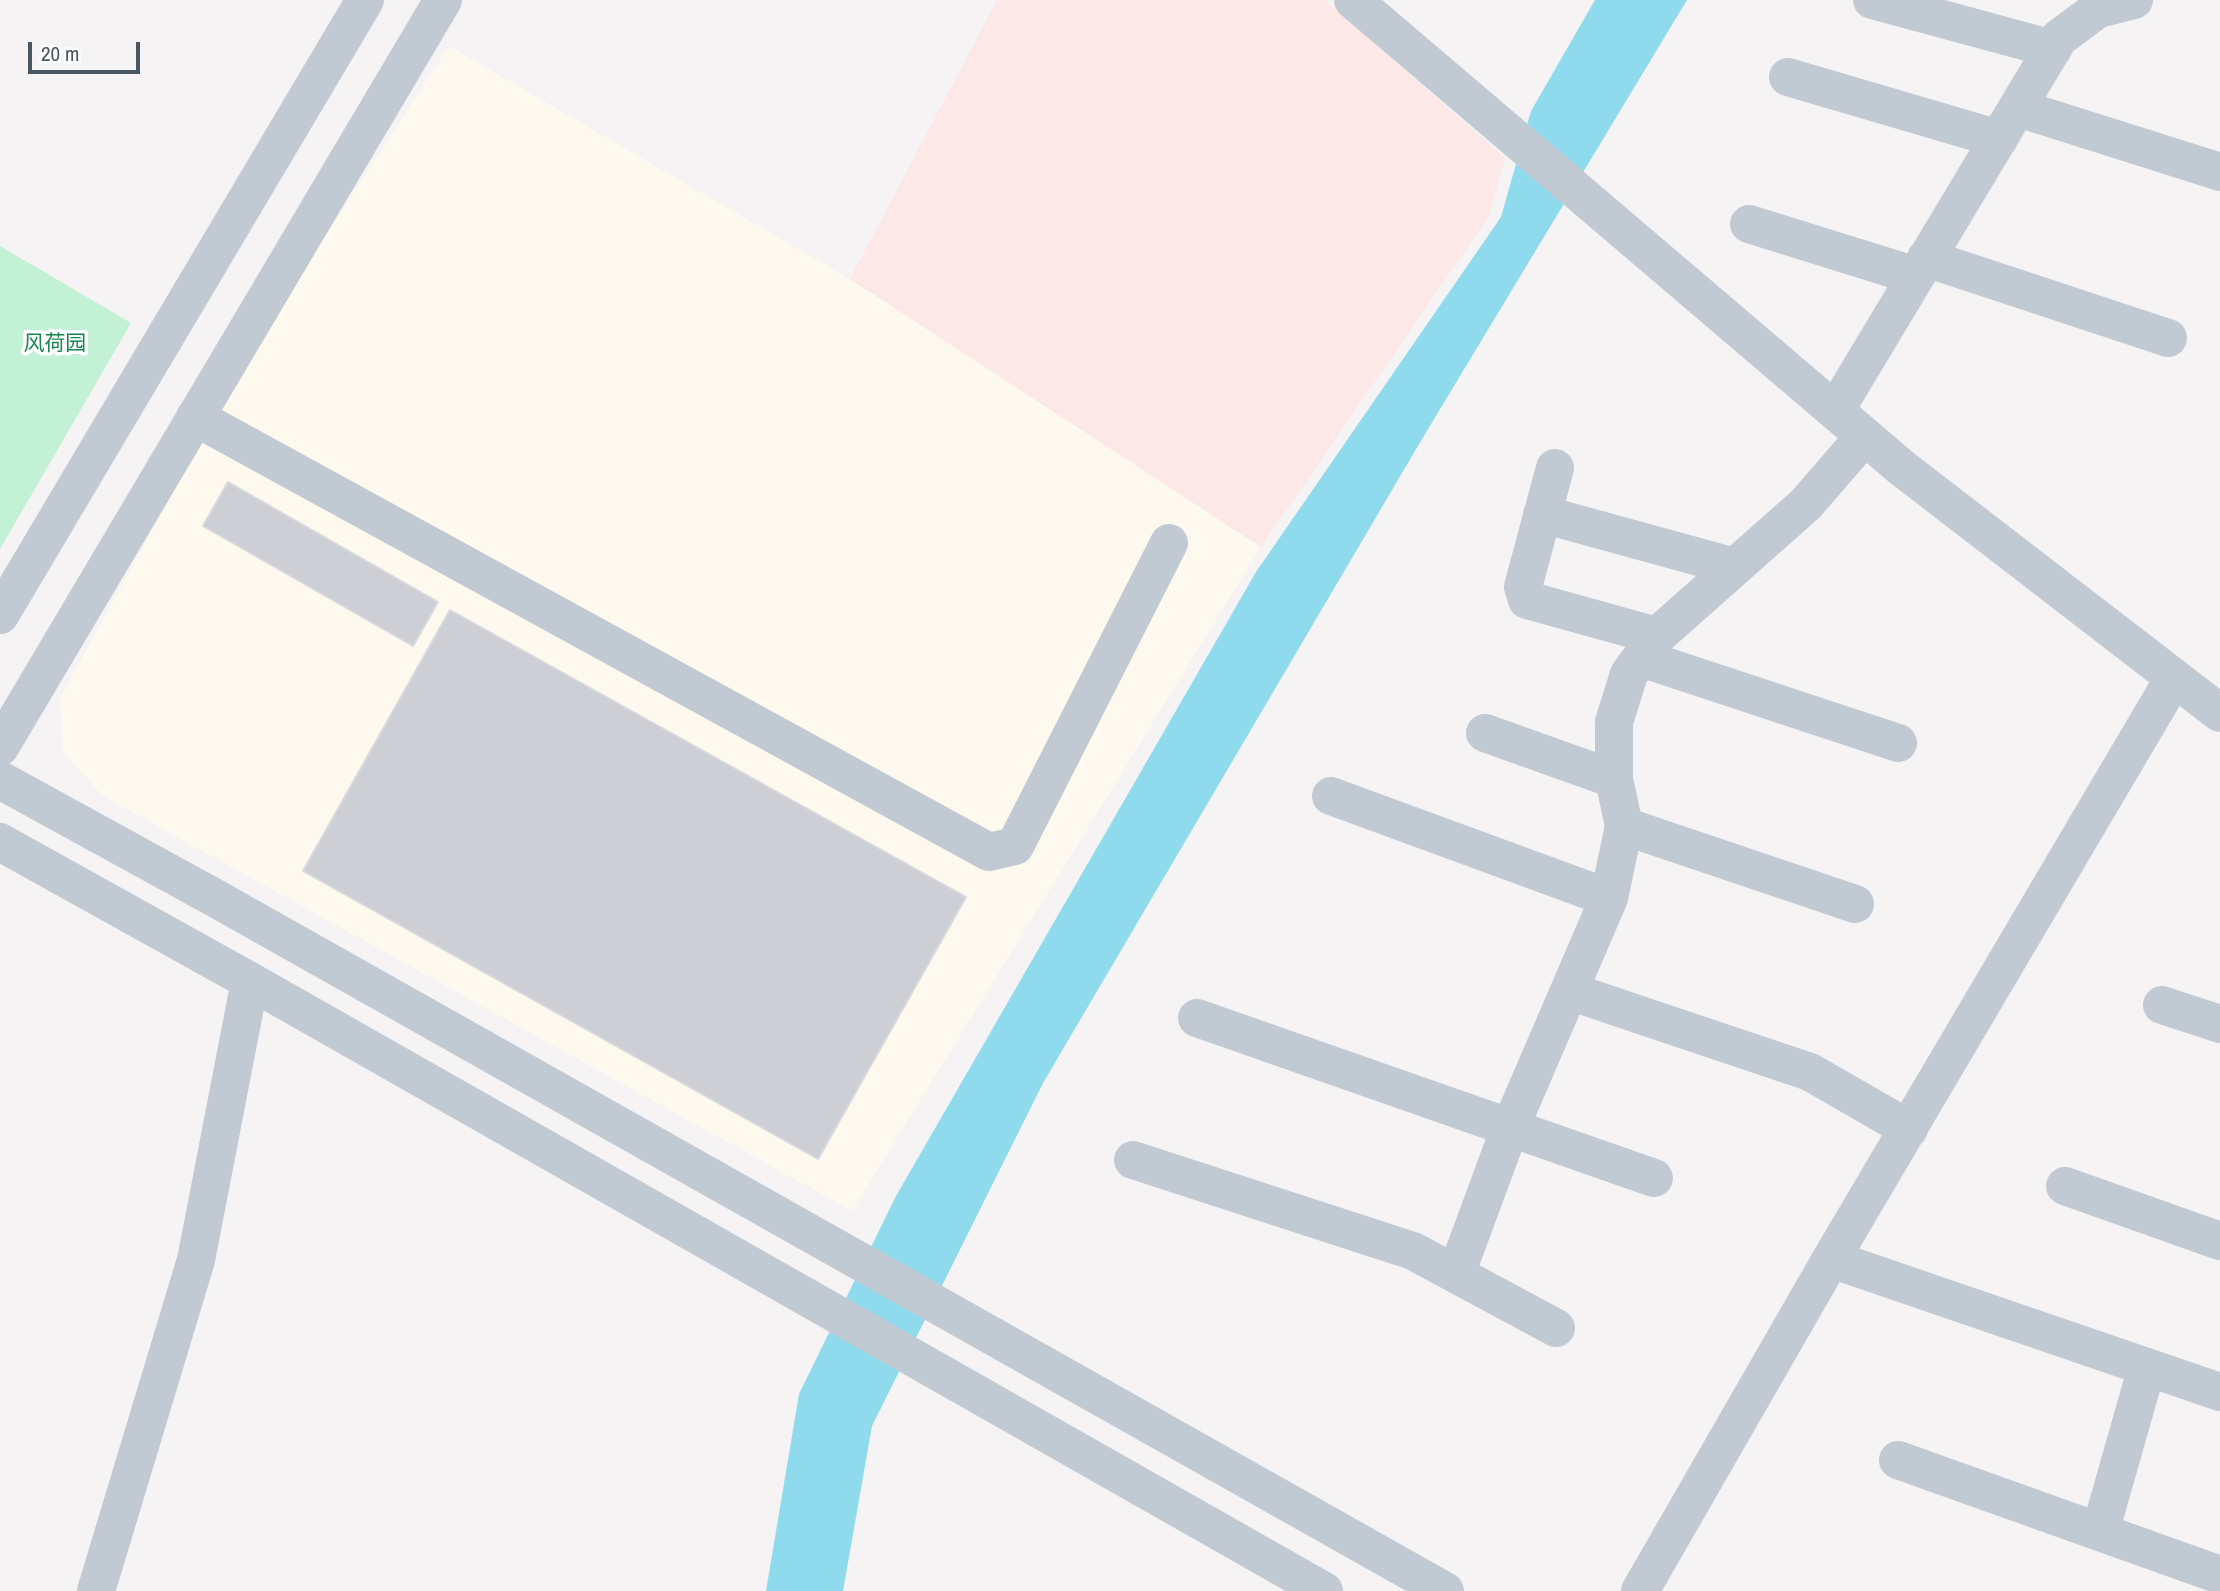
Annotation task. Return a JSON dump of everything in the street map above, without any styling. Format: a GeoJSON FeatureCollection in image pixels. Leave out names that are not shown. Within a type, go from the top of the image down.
{"type":"FeatureCollection","features":[{"type":"Feature","properties":{"kind":"street"},"geometry":{"type":"LineString","coordinates":[[0,615],[365,0]]}},
{"type":"Feature","properties":{"kind":"street"},"geometry":{"type":"LineString","coordinates":[[0,747],[443,0]]}},
{"type":"Feature","properties":{"kind":"street"},"geometry":{"type":"LineString","coordinates":[[1353,0],[1864,437],[2220,713]]}},
{"type":"Feature","properties":{"kind":"street"},"geometry":{"type":"LineString","coordinates":[[1872,0],[2053,50]]}},
{"type":"Feature","properties":{"kind":"street"},"geometry":{"type":"LineString","coordinates":[[1835,411],[2059,38],[2110,3]]}},
{"type":"Feature","properties":{"kind":"street"},"geometry":{"type":"LineString","coordinates":[[1788,77],[2008,123],[2220,172]]}},
{"type":"Feature","properties":{"kind":"street"},"geometry":{"type":"LineString","coordinates":[[1749,224],[1921,267],[2168,338]]}},
{"type":"Feature","properties":{"kind":"street"},"geometry":{"type":"LineString","coordinates":[[195,417],[989,852],[1015,846],[1169,543]]}},
{"type":"Feature","properties":{"kind":"street"},"geometry":{"type":"LineString","coordinates":[[1456,1274],[1510,1128],[1609,898],[1624,826],[1614,779],[1614,722],[1629,674],[1649,647],[1806,504],[1864,437]]}},
{"type":"Feature","properties":{"kind":"street"},"geometry":{"type":"LineString","coordinates":[[1555,468],[1523,587],[1527,600],[1898,743]]}},
{"type":"Feature","properties":{"kind":"street"},"geometry":{"type":"LineString","coordinates":[[1542,514],[1735,567]]}},
{"type":"Feature","properties":{"kind":"street"},"geometry":{"type":"LineString","coordinates":[[1640,1591],[2174,678]]}},
{"type":"Feature","properties":{"kind":"street"},"geometry":{"type":"LineString","coordinates":[[1485,733],[1614,779]]}},
{"type":"Feature","properties":{"kind":"street"},"geometry":{"type":"LineString","coordinates":[[0,780],[264,925],[1445,1591]]}},
{"type":"Feature","properties":{"kind":"street"},"geometry":{"type":"LineString","coordinates":[[1331,796],[1609,898]]}},
{"type":"Feature","properties":{"kind":"street"},"geometry":{"type":"LineString","coordinates":[[1624,826],[1855,904]]}},
{"type":"Feature","properties":{"kind":"street"},"geometry":{"type":"LineString","coordinates":[[0,842],[250,981],[1324,1591]]}},
{"type":"Feature","properties":{"kind":"street"},"geometry":{"type":"LineString","coordinates":[[96,1591],[196,1260],[250,981]]}},
{"type":"Feature","properties":{"kind":"street"},"geometry":{"type":"LineString","coordinates":[[1569,991],[1810,1072],[1909,1129]]}},
{"type":"Feature","properties":{"kind":"street"},"geometry":{"type":"LineString","coordinates":[[2162,1005],[2220,1024]]}},
{"type":"Feature","properties":{"kind":"street"},"geometry":{"type":"LineString","coordinates":[[1197,1018],[1654,1178]]}},
{"type":"Feature","properties":{"kind":"street"},"geometry":{"type":"LineString","coordinates":[[1133,1160],[1413,1251],[1556,1328]]}},
{"type":"Feature","properties":{"kind":"street"},"geometry":{"type":"LineString","coordinates":[[2065,1186],[2220,1241]]}},
{"type":"Feature","properties":{"kind":"street"},"geometry":{"type":"LineString","coordinates":[[1832,1259],[2220,1392]]}},
{"type":"Feature","properties":{"kind":"street"},"geometry":{"type":"LineString","coordinates":[[2100,1532],[2147,1367]]}},
{"type":"Feature","properties":{"kind":"street"},"geometry":{"type":"LineString","coordinates":[[1898,1460],[2220,1575]]}},
{"type":"Feature","properties":{"kind":"shaded area"},"geometry":{"type":"Polygon","coordinates":[[[997,0],[1325,0],[1505,158],[1489,216],[1261,547],[850,279],[997,0]]]}},
{"type":"Feature","properties":{"kind":"shaded area"},"geometry":{"type":"Polygon","coordinates":[[[449,46],[850,279],[1261,547],[852,1211],[103,796],[63,752],[60,698],[251,350],[449,46]]]}},
{"type":"Feature","properties":{"kind":"green space","name":"风荷园"},"geometry":{"type":"Polygon","coordinates":[[[0,246],[131,323],[0,549],[0,246]]]}},
{"type":"Feature","properties":{"kind":"water"},"geometry":{"type":"Polygon","coordinates":[[[1595,0],[1687,0],[1425,434],[1043,1083],[872,1426],[843,1591],[766,1591],[799,1394],[896,1196],[1256,572],[1501,217],[1531,111],[1595,0]]]}},
{"type":"Feature","properties":{"kind":"building"},"geometry":{"type":"Polygon","coordinates":[[[228,482],[438,602],[413,646],[203,526],[228,482]]]}},
{"type":"Feature","properties":{"kind":"building"},"geometry":{"type":"Polygon","coordinates":[[[450,610],[966,897],[818,1159],[303,871],[450,610]]]}}]}
